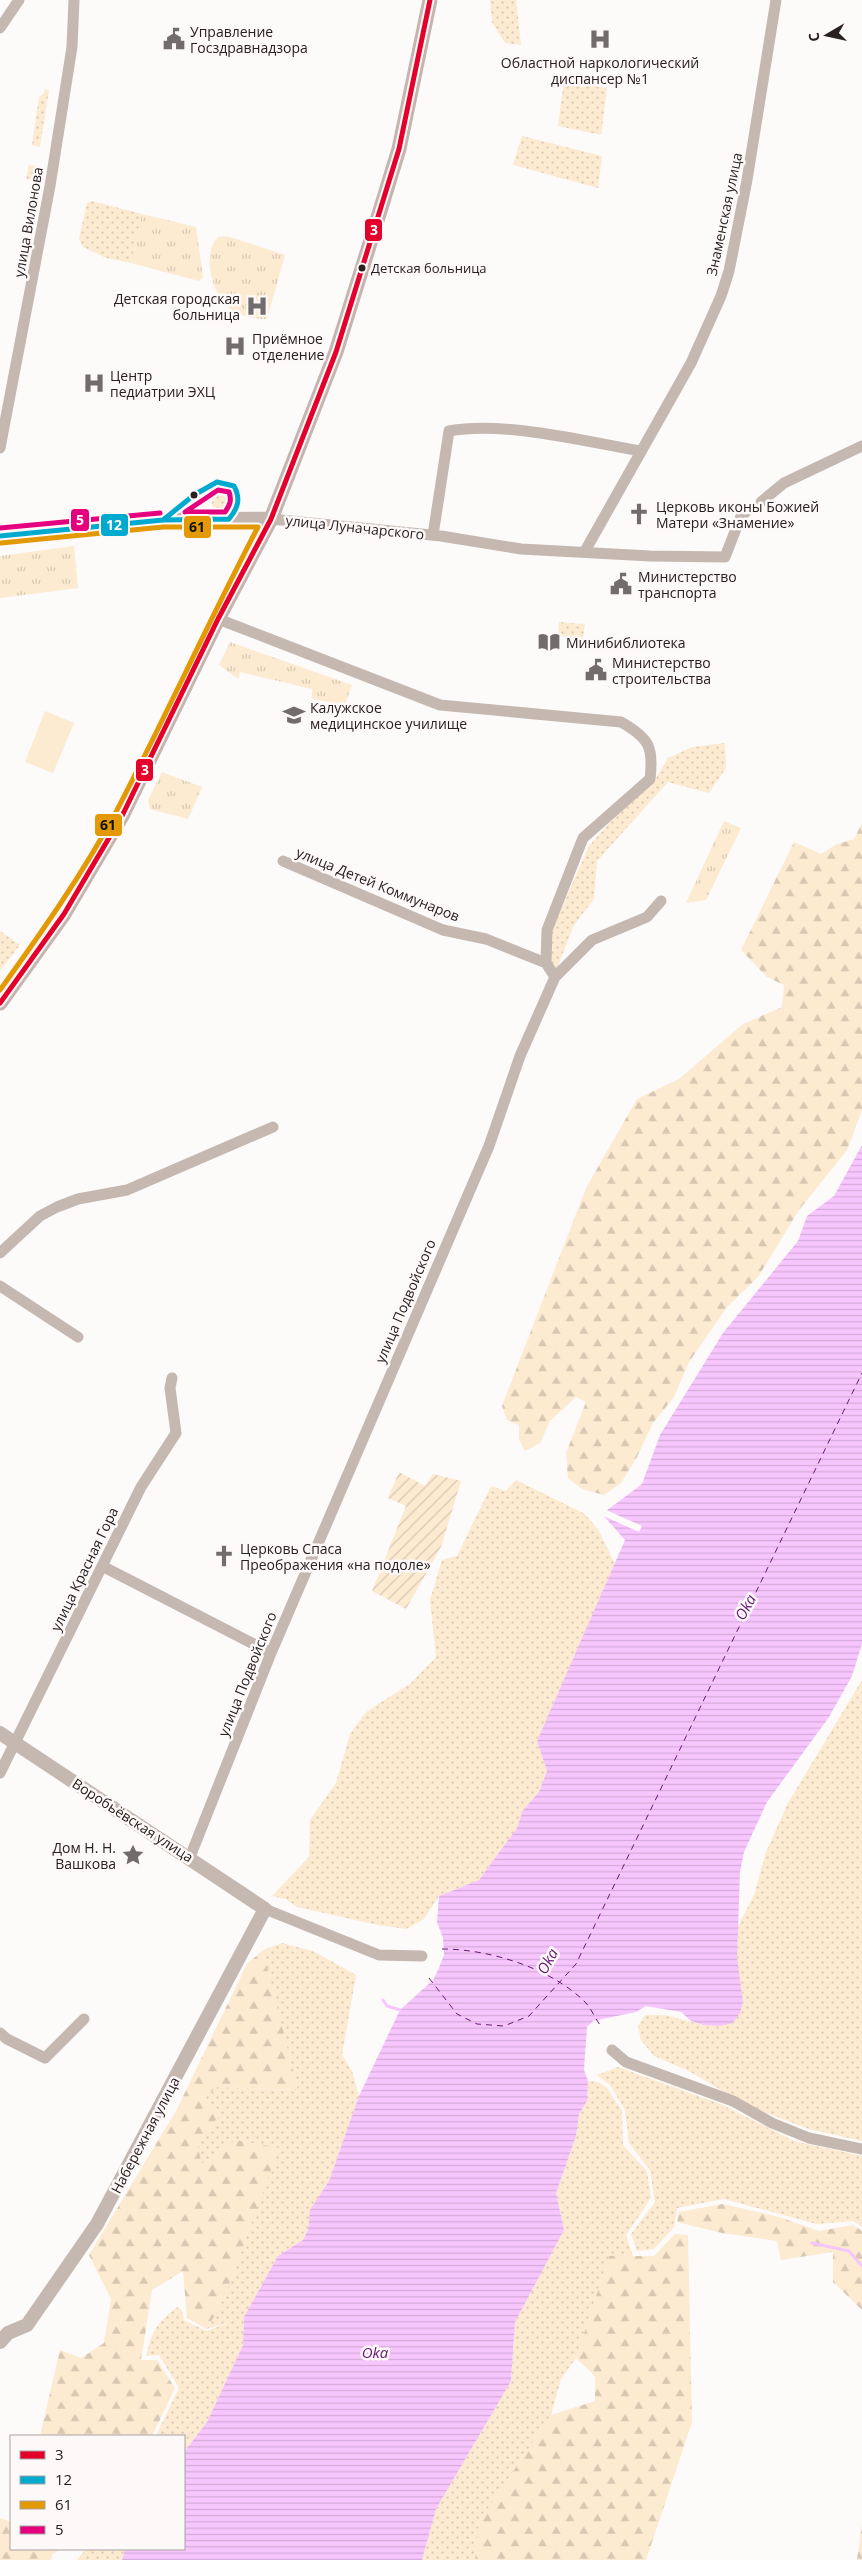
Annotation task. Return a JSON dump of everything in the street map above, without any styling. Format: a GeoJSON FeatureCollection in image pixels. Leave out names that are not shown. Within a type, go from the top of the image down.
{"type":"FeatureCollection","features":[{"type":"Feature","properties":{"kind":"main road"},"geometry":{"type":"LineString","coordinates":[[0,1003],[64,914],[122,816],[218,619],[271,519],[336,352],[399,149],[430,0]]}},
{"type":"Feature","properties":{"kind":"main road","name":"улица Луначарского"},"geometry":{"type":"LineString","coordinates":[[0,536],[163,520],[271,519]]}},
{"type":"Feature","properties":{"kind":"street"},"geometry":{"type":"LineString","coordinates":[[0,28],[19,0]]}},
{"type":"Feature","properties":{"kind":"street","name":"улица Вилонова"},"geometry":{"type":"LineString","coordinates":[[0,448],[50,186],[72,47],[74,0]]}},
{"type":"Feature","properties":{"kind":"street","name":"Знаменская улица"},"geometry":{"type":"LineString","coordinates":[[584,551],[691,363],[721,296],[729,271],[749,170],[776,0]]}},
{"type":"Feature","properties":{"kind":"street"},"geometry":{"type":"LineString","coordinates":[[432,535],[449,431],[472,427],[530,433],[640,451]]}},
{"type":"Feature","properties":{"kind":"street"},"geometry":{"type":"LineString","coordinates":[[761,502],[784,483],[862,446]]}},
{"type":"Feature","properties":{"kind":"street","name":"улица Луначарского"},"geometry":{"type":"LineString","coordinates":[[271,519],[432,535],[521,549],[650,556],[725,557],[741,516],[746,512]]}},
{"type":"Feature","properties":{"kind":"street"},"geometry":{"type":"LineString","coordinates":[[218,619],[440,705],[621,722],[637,731],[650,746],[652,761],[650,779],[583,838],[546,930],[546,963],[555,977],[592,940],[647,917],[661,901]]}},
{"type":"Feature","properties":{"kind":"street","name":"улица Детей Коммунаров"},"geometry":{"type":"LineString","coordinates":[[284,861],[443,930],[486,939],[546,963]]}},
{"type":"Feature","properties":{"kind":"street","name":"улица Подвойского"},"geometry":{"type":"LineString","coordinates":[[190,1857],[271,1653],[488,1146],[520,1056],[555,977]]}},
{"type":"Feature","properties":{"kind":"street"},"geometry":{"type":"LineString","coordinates":[[0,1252],[40,1216],[57,1207],[78,1199],[127,1190],[273,1127]]}},
{"type":"Feature","properties":{"kind":"street"},"geometry":{"type":"LineString","coordinates":[[0,1286],[78,1338]]}},
{"type":"Feature","properties":{"kind":"street","name":"улица Красная Гора"},"geometry":{"type":"LineString","coordinates":[[0,1773],[141,1487],[176,1433],[170,1388],[172,1378]]}},
{"type":"Feature","properties":{"kind":"street"},"geometry":{"type":"LineString","coordinates":[[102,1566],[271,1653]]}},
{"type":"Feature","properties":{"kind":"street","name":"Воробьёвская улица"},"geometry":{"type":"LineString","coordinates":[[0,1733],[190,1857],[265,1909]]}},
{"type":"Feature","properties":{"kind":"street"},"geometry":{"type":"LineString","coordinates":[[265,1909],[379,1955],[422,1956]]}},
{"type":"Feature","properties":{"kind":"street","name":"Набережная улица"},"geometry":{"type":"LineString","coordinates":[[3,2334],[27,2325],[97,2224],[265,1909]]}},
{"type":"Feature","properties":{"kind":"street"},"geometry":{"type":"LineString","coordinates":[[0,2033],[7,2039],[45,2058],[84,2019]]}},
{"type":"Feature","properties":{"kind":"street"},"geometry":{"type":"LineString","coordinates":[[612,2050],[626,2062],[733,2101],[772,2123],[809,2138],[862,2149]]}},
{"type":"Feature","properties":{"kind":"green space"},"geometry":{"type":"Polygon","coordinates":[[[490,0],[516,0],[521,45],[505,43],[492,22],[490,0]]]}},
{"type":"Feature","properties":{"kind":"green space"},"geometry":{"type":"Polygon","coordinates":[[[564,81],[607,88],[601,135],[558,126],[564,81]]]}},
{"type":"Feature","properties":{"kind":"green space"},"geometry":{"type":"Polygon","coordinates":[[[45,89],[49,90],[40,147],[32,145],[39,97],[44,93],[45,89]]]}},
{"type":"Feature","properties":{"kind":"green space"},"geometry":{"type":"Polygon","coordinates":[[[522,136],[602,156],[598,188],[513,165],[522,136]]]}},
{"type":"Feature","properties":{"kind":"green space"},"geometry":{"type":"Polygon","coordinates":[[[29,165],[37,166],[34,181],[26,179],[29,165]]]}},
{"type":"Feature","properties":{"kind":"green space"},"geometry":{"type":"Polygon","coordinates":[[[92,201],[142,214],[131,263],[106,258],[83,247],[79,238],[87,203],[92,201]]]}},
{"type":"Feature","properties":{"kind":"green space"},"geometry":{"type":"Polygon","coordinates":[[[142,214],[196,227],[203,277],[199,281],[131,263],[142,214]]]}},
{"type":"Feature","properties":{"kind":"green space"},"geometry":{"type":"Polygon","coordinates":[[[227,236],[285,255],[267,319],[238,313],[224,303],[215,288],[210,270],[211,252],[213,244],[218,237],[227,236]]]}},
{"type":"Feature","properties":{"kind":"green space"},"geometry":{"type":"Polygon","coordinates":[[[217,495],[223,495],[228,500],[226,509],[217,511],[212,506],[212,500],[217,495]]]}},
{"type":"Feature","properties":{"kind":"green space"},"geometry":{"type":"Polygon","coordinates":[[[74,546],[78,588],[0,598],[0,556],[74,546]]]}},
{"type":"Feature","properties":{"kind":"green space"},"geometry":{"type":"Polygon","coordinates":[[[559,622],[585,624],[583,638],[558,636],[559,622]]]}},
{"type":"Feature","properties":{"kind":"green space"},"geometry":{"type":"Polygon","coordinates":[[[230,642],[352,685],[345,705],[312,699],[312,689],[240,672],[238,679],[219,665],[230,642]]]}},
{"type":"Feature","properties":{"kind":"green space"},"geometry":{"type":"Polygon","coordinates":[[[45,711],[74,723],[53,773],[25,762],[45,711]]]}},
{"type":"Feature","properties":{"kind":"green space"},"geometry":{"type":"Polygon","coordinates":[[[725,743],[726,768],[709,793],[668,782],[597,861],[594,899],[574,925],[556,971],[551,961],[551,932],[589,846],[611,821],[653,783],[668,758],[692,747],[725,743]]]}},
{"type":"Feature","properties":{"kind":"green space"},"geometry":{"type":"Polygon","coordinates":[[[162,772],[202,787],[188,819],[150,809],[148,800],[162,772]]]}},
{"type":"Feature","properties":{"kind":"green space"},"geometry":{"type":"Polygon","coordinates":[[[724,821],[741,828],[706,900],[686,903],[724,821]]]}},
{"type":"Feature","properties":{"kind":"green space"},"geometry":{"type":"Polygon","coordinates":[[[862,823],[862,1110],[847,1150],[799,1210],[758,1277],[727,1307],[689,1362],[674,1397],[653,1423],[637,1457],[621,1483],[604,1495],[582,1489],[568,1478],[566,1453],[586,1402],[576,1397],[550,1421],[540,1443],[525,1451],[519,1439],[519,1425],[507,1420],[502,1406],[586,1188],[637,1099],[679,1079],[743,1024],[782,1007],[784,985],[767,977],[741,950],[794,842],[821,854],[835,845],[854,839],[862,823]]]}},
{"type":"Feature","properties":{"kind":"green space"},"geometry":{"type":"Polygon","coordinates":[[[0,931],[20,945],[0,971],[0,931]]]}},
{"type":"Feature","properties":{"kind":"green space"},"geometry":{"type":"Polygon","coordinates":[[[399,1472],[425,1486],[433,1474],[461,1481],[441,1547],[406,1609],[372,1591],[406,1506],[388,1498],[399,1472]]]}},
{"type":"Feature","properties":{"kind":"green space"},"geometry":{"type":"Polygon","coordinates":[[[516,1480],[585,1514],[599,1531],[615,1564],[537,1741],[547,1771],[539,1792],[523,1810],[517,1828],[479,1880],[439,1896],[424,1919],[406,1929],[378,1925],[297,1907],[286,1899],[272,1896],[309,1857],[310,1820],[336,1783],[350,1734],[366,1712],[411,1683],[436,1657],[430,1600],[442,1560],[457,1556],[491,1486],[506,1491],[516,1480]]]}},
{"type":"Feature","properties":{"kind":"green space"},"geometry":{"type":"Polygon","coordinates":[[[862,1680],[862,2141],[809,2129],[750,2107],[689,2071],[654,2056],[641,2040],[638,2026],[645,2015],[665,2015],[703,2025],[737,1958],[738,1926],[754,1895],[766,1852],[788,1803],[862,1680]]]}},
{"type":"Feature","properties":{"kind":"green space"},"geometry":{"type":"Polygon","coordinates":[[[282,1943],[313,1951],[356,1975],[342,2055],[352,2071],[359,2096],[329,2181],[311,2210],[308,2230],[303,2240],[278,2256],[244,2317],[243,2345],[207,2422],[185,2451],[185,2435],[156,2435],[179,2388],[159,2355],[146,2356],[156,2328],[177,2307],[181,2309],[185,2321],[207,2331],[233,2321],[207,2329],[225,2296],[278,2148],[236,2140],[202,2164],[197,2145],[219,2116],[205,2097],[217,2087],[297,2090],[263,1950],[282,1943]]]}},
{"type":"Feature","properties":{"kind":"green space"},"geometry":{"type":"Polygon","coordinates":[[[263,1950],[298,2090],[217,2087],[205,2097],[219,2116],[197,2145],[202,2163],[236,2140],[279,2148],[225,2296],[207,2329],[187,2318],[183,2271],[152,2290],[141,2360],[157,2360],[175,2388],[152,2435],[40,2435],[60,2350],[81,2358],[104,2343],[111,2299],[89,2255],[176,2111],[247,1964],[263,1950]]]}},
{"type":"Feature","properties":{"kind":"green space"},"geometry":{"type":"Polygon","coordinates":[[[618,2067],[723,2105],[794,2141],[862,2156],[862,2227],[853,2221],[817,2224],[724,2199],[677,2208],[674,2227],[654,2249],[637,2251],[631,2234],[655,2202],[650,2170],[629,2143],[625,2110],[610,2085],[597,2075],[618,2067]]]}},
{"type":"Feature","properties":{"kind":"green space"},"geometry":{"type":"Polygon","coordinates":[[[588,2081],[598,2082],[607,2088],[622,2111],[623,2145],[647,2171],[651,2198],[626,2235],[633,2256],[609,2256],[576,2358],[561,2379],[551,2415],[479,2522],[475,2560],[422,2560],[436,2509],[511,2381],[515,2322],[564,2230],[556,2193],[576,2136],[579,2114],[587,2101],[588,2081]]]}},
{"type":"Feature","properties":{"kind":"green space"},"geometry":{"type":"Polygon","coordinates":[[[723,2204],[779,2217],[819,2231],[853,2225],[862,2231],[862,2310],[833,2282],[833,2252],[781,2260],[777,2241],[722,2233],[677,2222],[679,2212],[723,2204]]]}},
{"type":"Feature","properties":{"kind":"green space"},"geometry":{"type":"Polygon","coordinates":[[[675,2234],[688,2235],[692,2422],[646,2560],[475,2560],[479,2522],[551,2415],[595,2401],[595,2376],[576,2358],[609,2256],[654,2256],[675,2234]]]}},
{"type":"Feature","properties":{"kind":"green space"},"geometry":{"type":"Polygon","coordinates":[[[0,2518],[10,2522],[10,2550],[60,2550],[52,2554],[51,2560],[0,2560],[0,2518]]]}},
{"type":"Feature","properties":{"kind":"green space"},"geometry":{"type":"Polygon","coordinates":[[[862,2523],[862,2560],[857,2560],[862,2523]]]}},
{"type":"Feature","properties":{"kind":"green space"},"geometry":{"type":"Polygon","coordinates":[[[85,2550],[125,2550],[122,2560],[77,2560],[85,2550]]]}},
{"type":"Feature","properties":{"kind":"water","name":"Oka"},"geometry":{"type":"Polygon","coordinates":[[[862,1145],[862,1644],[852,1676],[829,1717],[767,1802],[744,1852],[740,1872],[737,1958],[743,2002],[740,2013],[733,2023],[719,2026],[703,2025],[691,2021],[681,2012],[646,2006],[636,2012],[593,2021],[587,2027],[584,2070],[588,2081],[587,2101],[579,2114],[576,2136],[556,2193],[564,2230],[515,2322],[511,2381],[436,2509],[422,2560],[122,2560],[125,2550],[185,2550],[185,2451],[207,2422],[243,2345],[244,2317],[278,2256],[303,2240],[308,2230],[310,2210],[329,2181],[359,2096],[400,2010],[433,1980],[438,1970],[444,1955],[443,1938],[437,1922],[439,1896],[479,1880],[517,1828],[523,1810],[539,1792],[547,1771],[537,1741],[625,1540],[602,1514],[642,1484],[660,1435],[723,1333],[798,1241],[807,1216],[834,1196],[862,1145]]]}},
{"type":"Feature","properties":{"kind":"pier"},"geometry":{"type":"Polygon","coordinates":[[[604,1509],[642,1526],[639,1532],[599,1514],[604,1509]]]}},
{"type":"Feature","properties":{"kind":"waterway"},"geometry":{"type":"LineString","coordinates":[[383,2000],[387,2006],[400,2010]]}},
{"type":"Feature","properties":{"kind":"waterway"},"geometry":{"type":"LineString","coordinates":[[812,2243],[849,2251],[862,2266]]}},
{"type":"Feature","properties":{"kind":"ferry route"},"geometry":{"type":"LineString","coordinates":[[429,1978],[457,2014],[477,2024],[504,2026],[529,2016],[576,1964],[862,1373]]}},
{"type":"Feature","properties":{"kind":"ferry route"},"geometry":{"type":"LineString","coordinates":[[442,1949],[460,1950],[499,1957],[537,1970],[555,1979],[585,2002],[600,2025]]}},
{"type":"Feature","properties":{"kind":"transit line","name":"3"},"geometry":{"type":"LineString","coordinates":[[0,1003],[64,914],[122,816],[218,619],[271,519],[336,352],[399,149],[430,0]]}},
{"type":"Feature","properties":{"kind":"transit line","name":"12"},"geometry":{"type":"LineString","coordinates":[[163,520],[194,495],[217,482],[234,486],[236,491],[238,503],[229,519]]}},
{"type":"Feature","properties":{"kind":"transit line","name":"5"},"geometry":{"type":"LineString","coordinates":[[218,490],[229,492],[230,502],[225,512],[185,512],[218,490]]}},
{"type":"Feature","properties":{"kind":"transit line","name":"5"},"geometry":{"type":"LineString","coordinates":[[0,528],[160,513]]}},
{"type":"Feature","properties":{"kind":"transit line","name":"12"},"geometry":{"type":"LineString","coordinates":[[0,536],[163,520],[229,519]]}},
{"type":"Feature","properties":{"kind":"transit line","name":"61"},"geometry":{"type":"LineString","coordinates":[[0,990],[75,881],[116,812],[258,527],[163,527],[1,543]]}},
{"type":"Feature","properties":{"kind":"place","name":"Управление Госздравнадзора"},"geometry":{"type":"Point","coordinates":[174,39]}},
{"type":"Feature","properties":{"kind":"place","name":"Областной наркологический диспансер №1"},"geometry":{"type":"Point","coordinates":[600,39]}},
{"type":"Feature","properties":{"kind":"place","name":"Детская больница"},"geometry":{"type":"Point","coordinates":[362,268]}},
{"type":"Feature","properties":{"kind":"place","name":"Детская городская больница"},"geometry":{"type":"Point","coordinates":[257,306]}},
{"type":"Feature","properties":{"kind":"place","name":"Приёмное отделение"},"geometry":{"type":"Point","coordinates":[235,346]}},
{"type":"Feature","properties":{"kind":"place","name":"Центр педиатрии ЭХЦ"},"geometry":{"type":"Point","coordinates":[94,383]}},
{"type":"Feature","properties":{"kind":"place","name":"Церковь иконы Божией Матери «Знамение»"},"geometry":{"type":"Point","coordinates":[639,514]}},
{"type":"Feature","properties":{"kind":"place","name":"Министерство транспорта"},"geometry":{"type":"Point","coordinates":[621,584]}},
{"type":"Feature","properties":{"kind":"place","name":"Минибиблиотека"},"geometry":{"type":"Point","coordinates":[549,642]}},
{"type":"Feature","properties":{"kind":"place","name":"Министерство строительства"},"geometry":{"type":"Point","coordinates":[596,670]}},
{"type":"Feature","properties":{"kind":"place","name":"Калужское медицинское училище"},"geometry":{"type":"Point","coordinates":[294,715]}},
{"type":"Feature","properties":{"kind":"place","name":"Церковь Спаса Преображения «на подоле»"},"geometry":{"type":"Point","coordinates":[224,1556]}},
{"type":"Feature","properties":{"kind":"place","name":"Дом Н. Н. Вашкова"},"geometry":{"type":"Point","coordinates":[133,1855]}}]}
